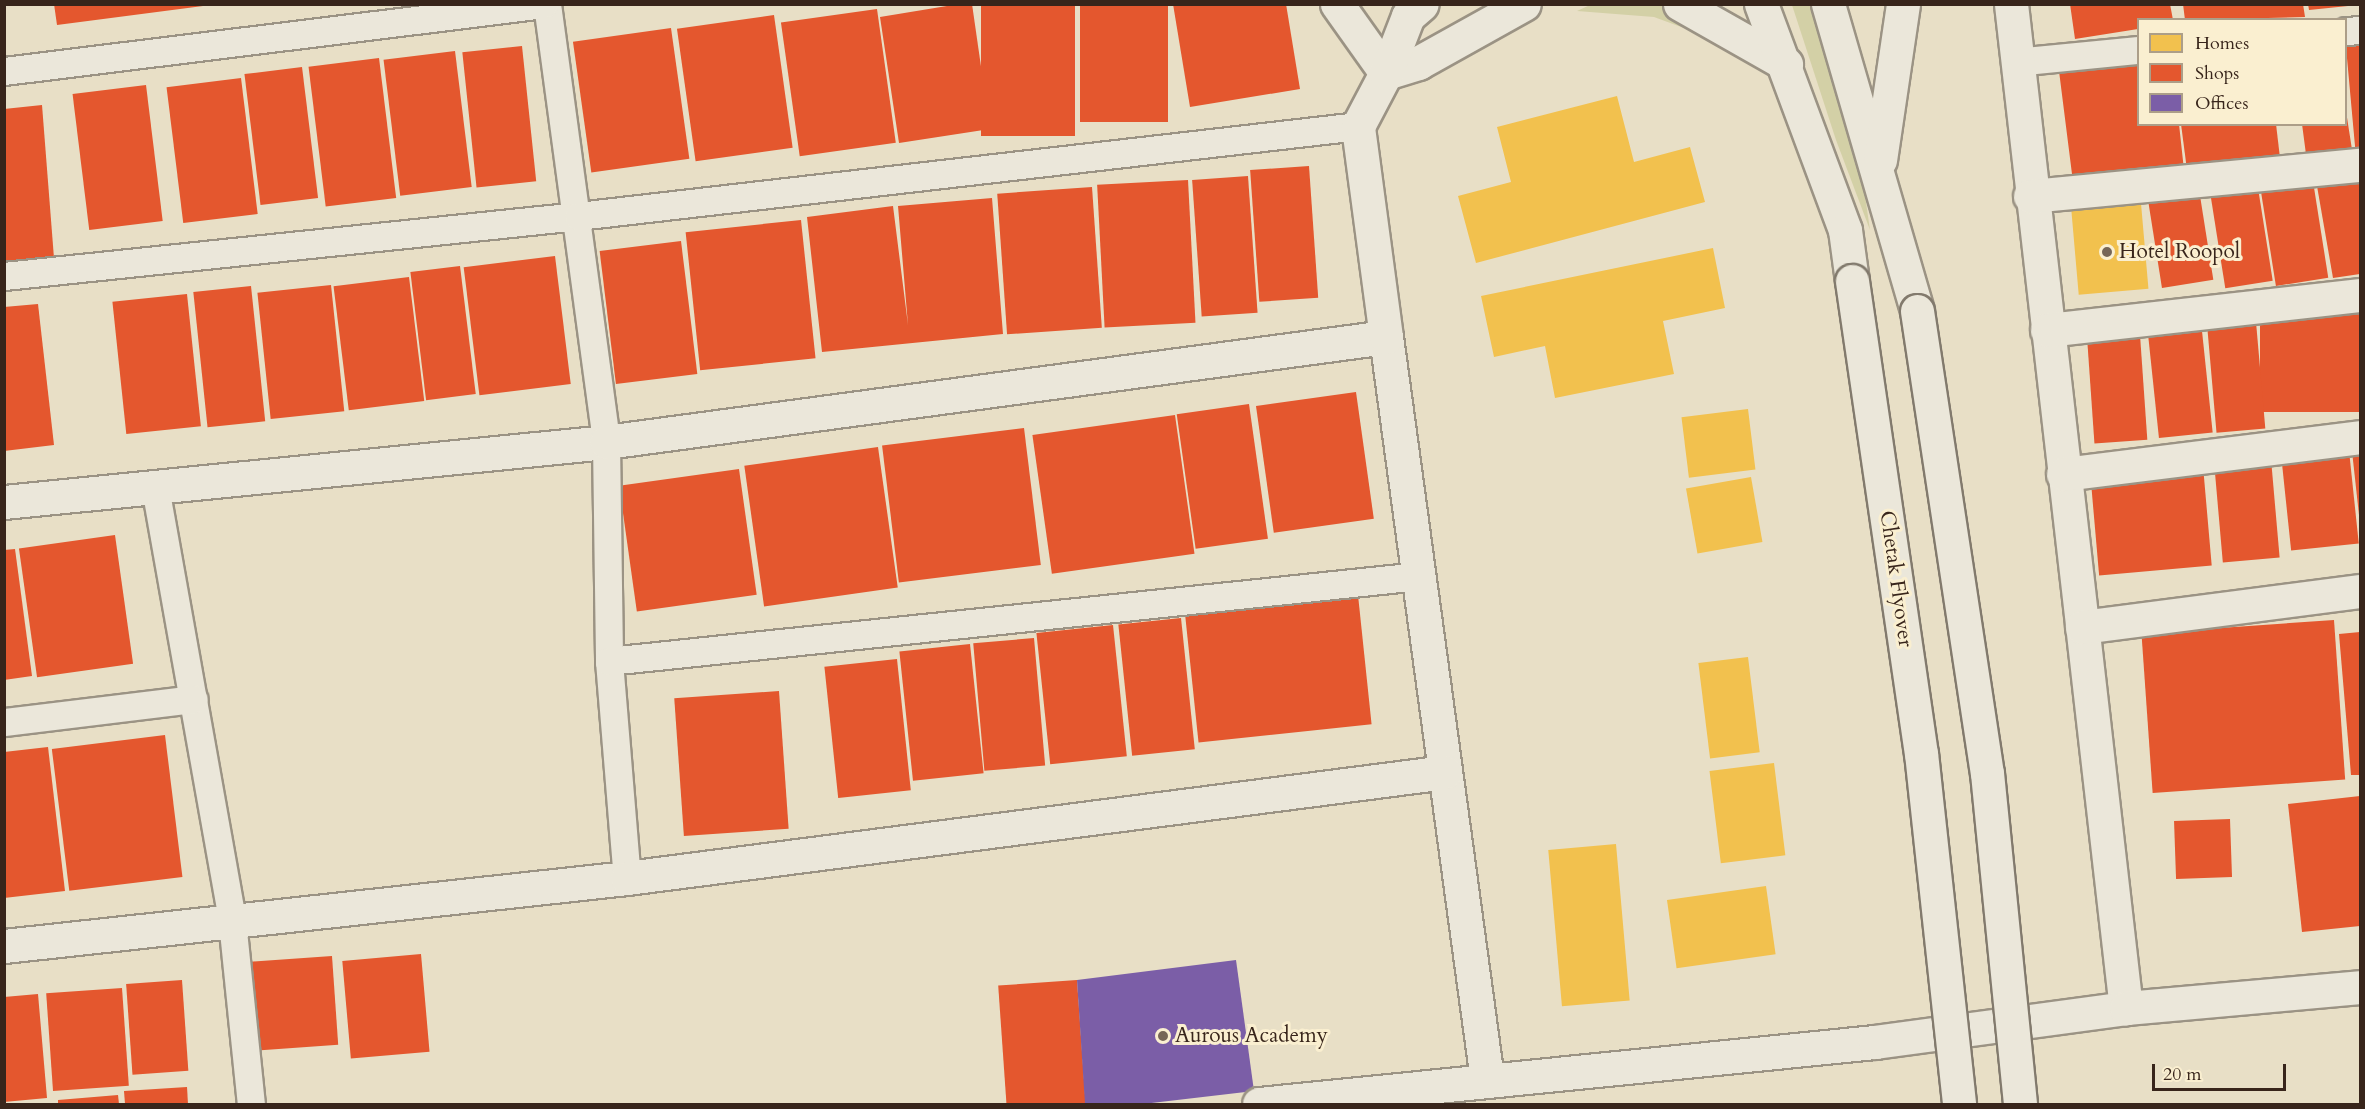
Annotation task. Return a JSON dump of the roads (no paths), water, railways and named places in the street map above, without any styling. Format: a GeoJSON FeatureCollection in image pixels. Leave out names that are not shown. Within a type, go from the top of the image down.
{"type":"FeatureCollection","features":[{"type":"Feature","properties":{"kind":"street"},"geometry":{"type":"LineString","coordinates":[[1337,4],[1386,73]]}},
{"type":"Feature","properties":{"kind":"street"},"geometry":{"type":"LineString","coordinates":[[1422,4],[1408,16],[1386,73],[1358,126],[1487,1079]]}},
{"type":"Feature","properties":{"kind":"street"},"geometry":{"type":"LineString","coordinates":[[1386,73],[1419,63],[1524,4]]}},
{"type":"Feature","properties":{"kind":"street"},"geometry":{"type":"LineString","coordinates":[[1680,4],[1785,64]]}},
{"type":"Feature","properties":{"kind":"street","name":"Chetak Flyover"},"geometry":{"type":"LineString","coordinates":[[1761,4],[1845,230],[1921,753],[1959,1104]]}},
{"type":"Feature","properties":{"kind":"street"},"geometry":{"type":"LineString","coordinates":[[1828,4],[1917,311],[1987,773],[2020,1104]]}},
{"type":"Feature","properties":{"kind":"street"},"geometry":{"type":"LineString","coordinates":[[1878,171],[1903,4]]}},
{"type":"Feature","properties":{"kind":"street"},"geometry":{"type":"LineString","coordinates":[[2011,4],[2030,196],[2126,1008]]}},
{"type":"Feature","properties":{"kind":"street"},"geometry":{"type":"LineString","coordinates":[[2030,196],[2361,165]]}},
{"type":"Feature","properties":{"kind":"street"},"geometry":{"type":"LineString","coordinates":[[2047,330],[2361,295]]}},
{"type":"Feature","properties":{"kind":"street"},"geometry":{"type":"LineString","coordinates":[[4,502],[606,442],[1386,337]]}},
{"type":"Feature","properties":{"kind":"street"},"geometry":{"type":"LineString","coordinates":[[2063,474],[2361,437]]}},
{"type":"Feature","properties":{"kind":"street"},"geometry":{"type":"LineString","coordinates":[[2082,627],[2361,591]]}},
{"type":"Feature","properties":{"kind":"street"},"geometry":{"type":"LineString","coordinates":[[4,946],[627,878],[1445,772]]}},
{"type":"Feature","properties":{"kind":"street"},"geometry":{"type":"LineString","coordinates":[[1259,1104],[1487,1079],[1875,1042],[2126,1008],[2361,987]]}},
{"type":"Feature","properties":{"kind":"lane"},"geometry":{"type":"LineString","coordinates":[[4,71],[545,4],[578,216],[606,442],[609,662],[627,878]]}},
{"type":"Feature","properties":{"kind":"lane"},"geometry":{"type":"LineString","coordinates":[[2015,62],[2137,50]]}},
{"type":"Feature","properties":{"kind":"lane"},"geometry":{"type":"LineString","coordinates":[[4,276],[578,216],[1358,126]]}},
{"type":"Feature","properties":{"kind":"lane"},"geometry":{"type":"LineString","coordinates":[[155,487],[232,921],[251,1104]]}},
{"type":"Feature","properties":{"kind":"lane"},"geometry":{"type":"LineString","coordinates":[[609,662],[1419,576]]}},
{"type":"Feature","properties":{"kind":"lane"},"geometry":{"type":"LineString","coordinates":[[4,722],[194,699]]}},
{"type":"Feature","properties":{"kind":"place","name":"Hotel Roopol"},"geometry":{"type":"Point","coordinates":[2107,252]}},
{"type":"Feature","properties":{"kind":"place","name":"Aurous Academy"},"geometry":{"type":"Point","coordinates":[1163,1036]}}]}
